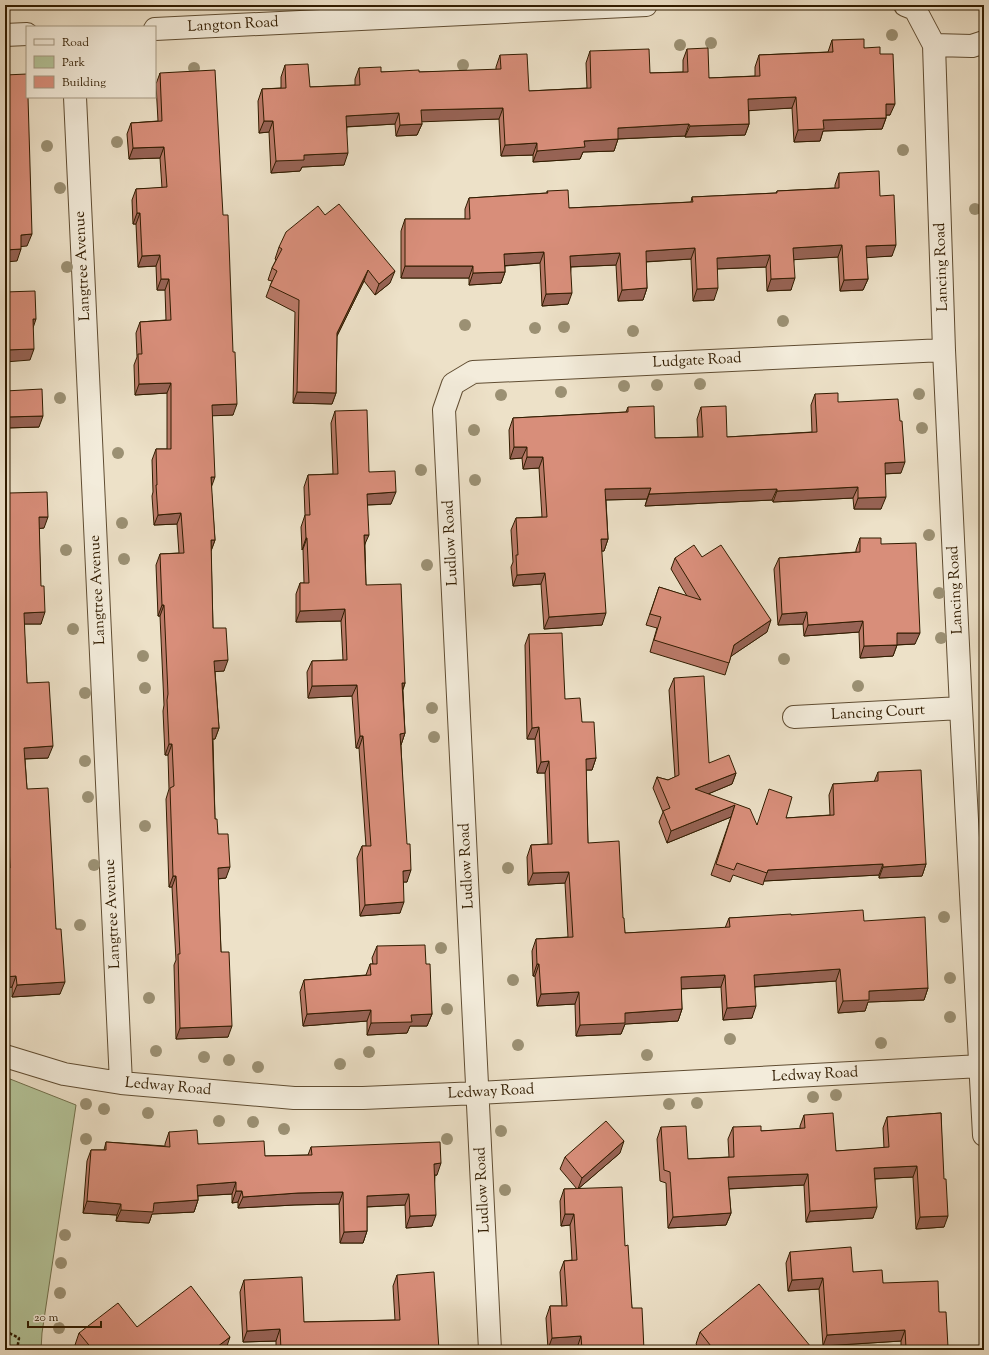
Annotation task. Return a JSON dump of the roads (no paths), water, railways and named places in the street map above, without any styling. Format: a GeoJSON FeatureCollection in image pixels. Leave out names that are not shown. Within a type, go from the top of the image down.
{"type":"FeatureCollection","features":[{"type":"Feature","properties":{"kind":"street","name":"Langton Road"},"geometry":{"type":"LineString","coordinates":[[156,29],[646,5]]}},
{"type":"Feature","properties":{"kind":"street","name":"Lancing Road"},"geometry":{"type":"LineString","coordinates":[[915,6],[934,45],[944,350],[961,708],[984,1135]]}},
{"type":"Feature","properties":{"kind":"street"},"geometry":{"type":"LineString","coordinates":[[5,35],[26,34]]}},
{"type":"Feature","properties":{"kind":"street"},"geometry":{"type":"LineString","coordinates":[[934,45],[972,46],[984,42]]}},
{"type":"Feature","properties":{"kind":"street","name":"Langtree Avenue"},"geometry":{"type":"LineString","coordinates":[[75,98],[121,1083]]}},
{"type":"Feature","properties":{"kind":"street","name":"Ludgate Road"},"geometry":{"type":"LineString","coordinates":[[453,384],[473,372],[944,350]]}},
{"type":"Feature","properties":{"kind":"street","name":"Ludlow Road"},"geometry":{"type":"LineString","coordinates":[[453,384],[444,410],[490,1350]]}},
{"type":"Feature","properties":{"kind":"street","name":"Lancing Court"},"geometry":{"type":"LineString","coordinates":[[794,717],[961,708]]}},
{"type":"Feature","properties":{"kind":"street","name":"Ledway Road"},"geometry":{"type":"LineString","coordinates":[[5,1056],[64,1074],[121,1083],[294,1098],[363,1098],[478,1093],[981,1066]]}}]}
